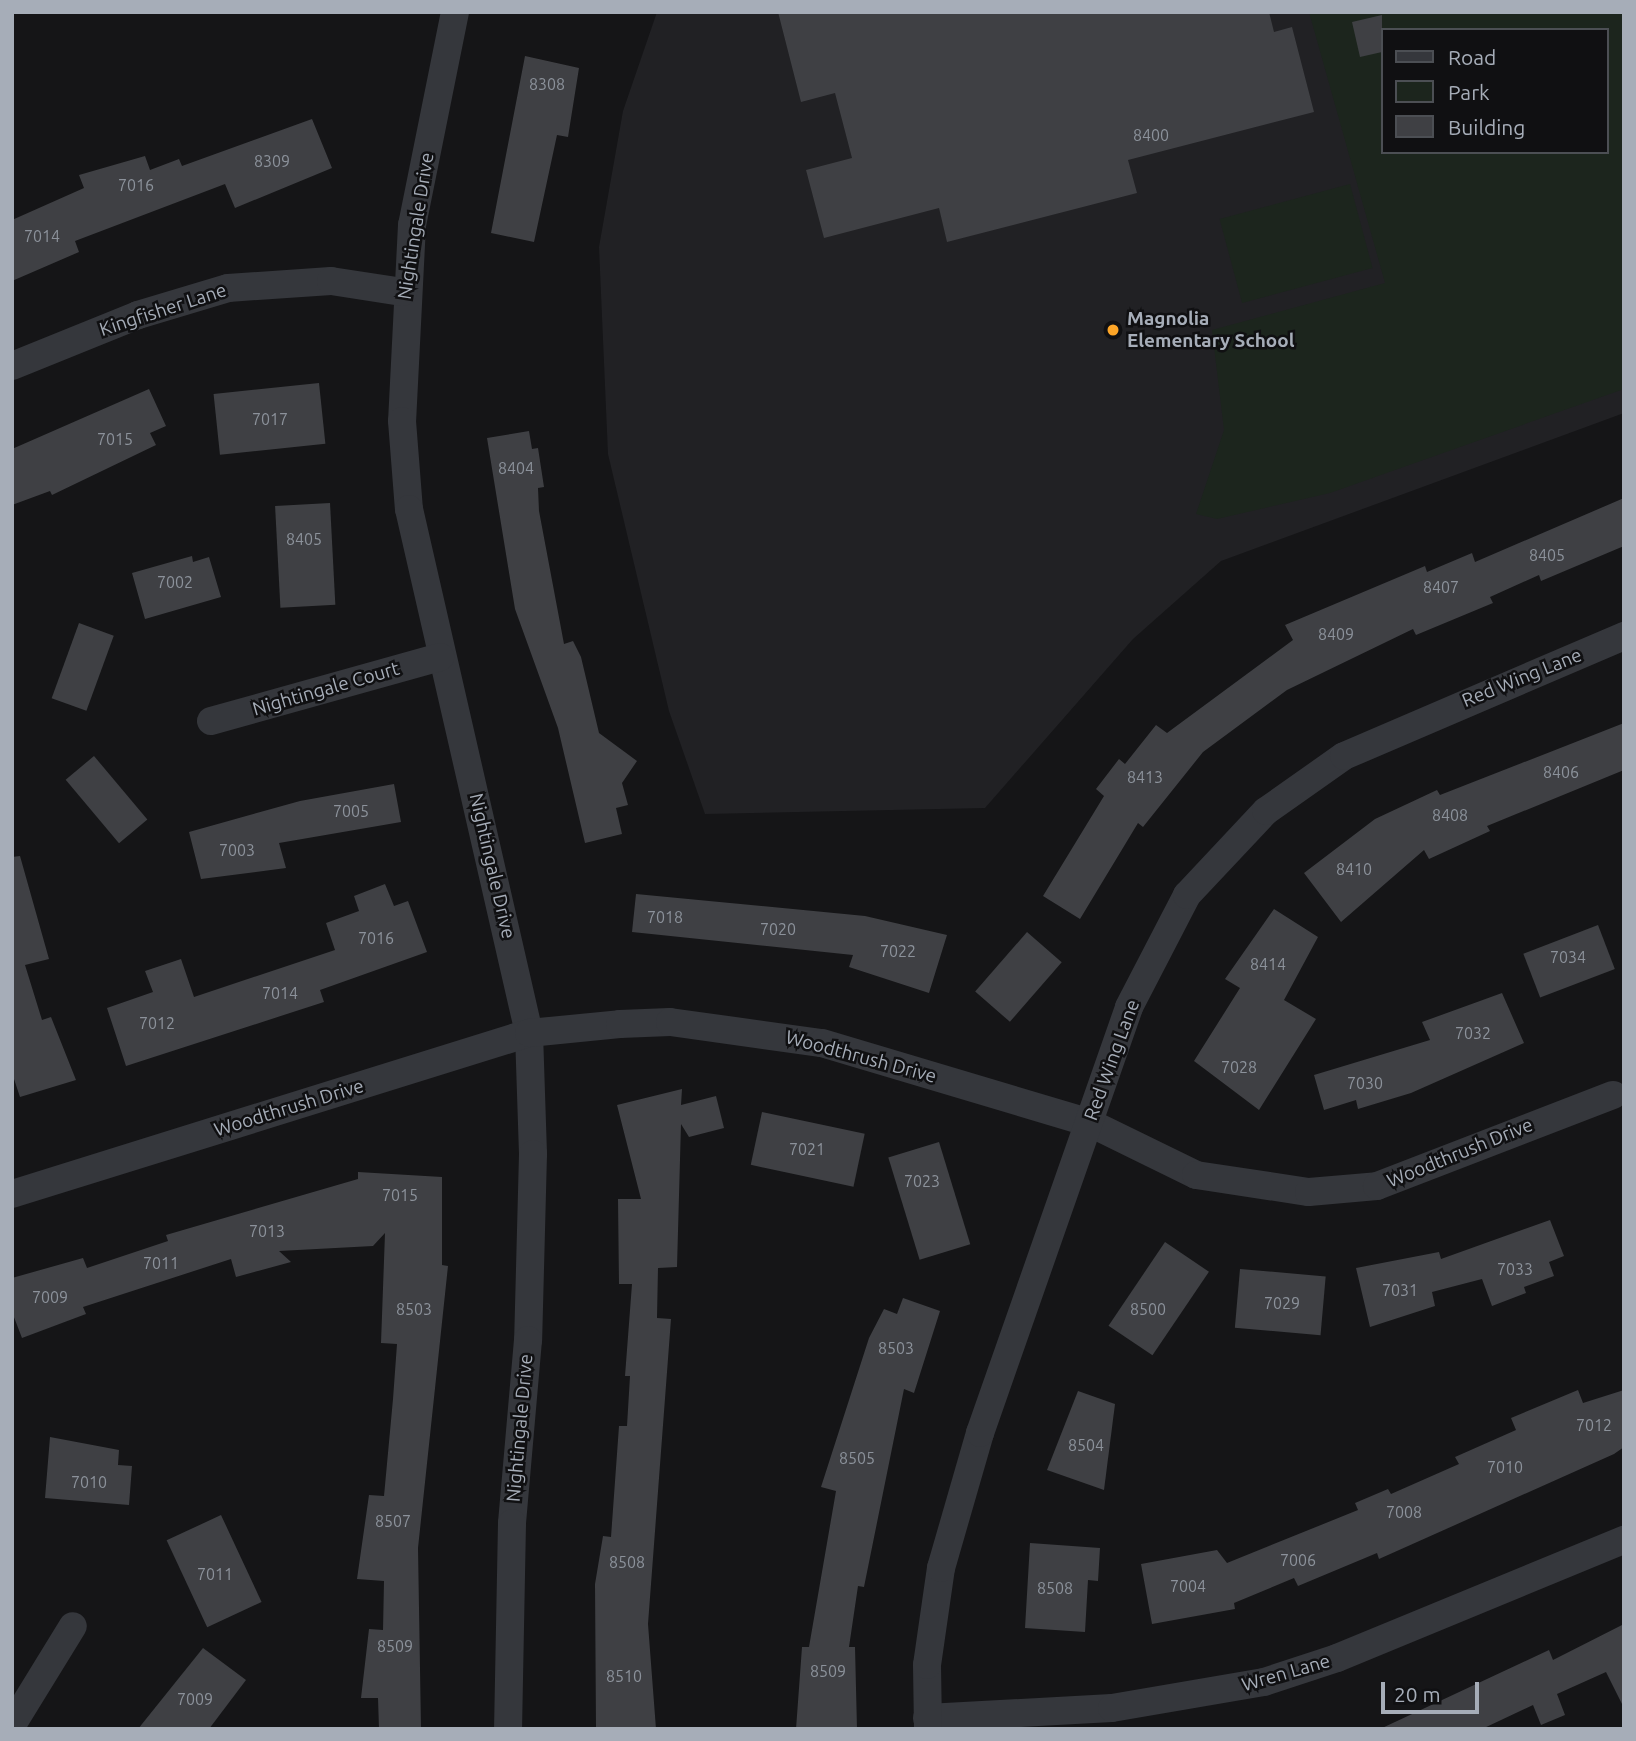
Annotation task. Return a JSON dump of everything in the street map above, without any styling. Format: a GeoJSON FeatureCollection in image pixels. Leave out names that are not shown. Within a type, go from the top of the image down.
{"type":"FeatureCollection","features":[{"type":"Feature","properties":{"kind":"street","name":"Nightingale Drive"},"geometry":{"type":"LineString","coordinates":[[455,12],[403,292],[402,421],[409,509],[440,657],[528,1033],[533,1168],[528,1340],[512,1523],[508,1729]]}},
{"type":"Feature","properties":{"kind":"street","name":"Kingfisher Lane"},"geometry":{"type":"LineString","coordinates":[[12,366],[138,315],[228,288],[331,281],[403,292]]}},
{"type":"Feature","properties":{"kind":"street","name":"Red Wing Lane"},"geometry":{"type":"LineString","coordinates":[[928,1724],[927,1665],[941,1568],[980,1433],[1129,1007],[1160,942],[1220,853],[1266,811],[1345,756],[1624,636]]}},
{"type":"Feature","properties":{"kind":"street","name":"Nightingale Court"},"geometry":{"type":"LineString","coordinates":[[211,721],[440,657]]}},
{"type":"Feature","properties":{"kind":"street","name":"Woodthrush Drive"},"geometry":{"type":"LineString","coordinates":[[12,1194],[528,1033],[670,1022],[732,1028],[822,1043],[1090,1123],[1196,1175],[1248,1186],[1344,1192],[1420,1172],[1613,1096]]}},
{"type":"Feature","properties":{"kind":"street","name":"Wren Lane"},"geometry":{"type":"LineString","coordinates":[[928,1724],[1112,1708],[1264,1682],[1337,1658],[1624,1540]]}},
{"type":"Feature","properties":{"kind":"street"},"geometry":{"type":"LineString","coordinates":[[12,1725],[73,1626]]}},
{"type":"Feature","properties":{"kind":"shaded area","name":"Magnolia Elementary School"},"geometry":{"type":"Polygon","coordinates":[[[657,12],[1624,12],[1624,413],[1221,561],[1133,639],[985,808],[705,814],[669,711],[608,454],[599,247],[623,111],[657,12]]]}},
{"type":"Feature","properties":{"kind":"green space"},"geometry":{"type":"Polygon","coordinates":[[[1309,12],[1624,12],[1624,389],[1330,493],[1217,519],[1196,514],[1224,430],[1212,330],[1385,283],[1309,12]]]}},
{"type":"Feature","properties":{"kind":"green space"},"geometry":{"type":"Polygon","coordinates":[[[1350,184],[1373,268],[1242,303],[1220,219],[1350,184]]]}},
{"type":"Feature","properties":{"kind":"building"},"geometry":{"type":"Polygon","coordinates":[[[778,12],[1269,12],[1274,32],[1292,27],[1314,112],[1128,160],[1137,193],[947,242],[939,208],[824,238],[806,170],[852,158],[835,93],[801,102],[778,12]]]}},
{"type":"Feature","properties":{"kind":"building"},"geometry":{"type":"Polygon","coordinates":[[[1382,15],[1380,52],[1360,57],[1352,22],[1382,15]]]}},
{"type":"Feature","properties":{"kind":"building"},"geometry":{"type":"Polygon","coordinates":[[[525,56],[579,68],[568,137],[557,135],[534,242],[491,233],[525,56]]]}},
{"type":"Feature","properties":{"kind":"building"},"geometry":{"type":"Polygon","coordinates":[[[312,119],[332,168],[235,208],[225,184],[75,241],[79,252],[12,281],[12,220],[84,188],[79,175],[145,156],[150,170],[179,159],[182,166],[312,119]]]}},
{"type":"Feature","properties":{"kind":"building"},"geometry":{"type":"Polygon","coordinates":[[[319,383],[325,444],[220,455],[214,394],[319,383]]]}},
{"type":"Feature","properties":{"kind":"building"},"geometry":{"type":"Polygon","coordinates":[[[149,389],[166,426],[150,433],[156,445],[52,495],[50,491],[12,505],[12,449],[149,389]]]}},
{"type":"Feature","properties":{"kind":"building"},"geometry":{"type":"Polygon","coordinates":[[[529,431],[532,449],[538,448],[544,487],[538,488],[539,511],[564,644],[573,641],[581,657],[599,733],[637,761],[622,783],[628,805],[616,808],[622,834],[585,843],[558,728],[515,609],[487,438],[529,431]]]}},
{"type":"Feature","properties":{"kind":"building"},"geometry":{"type":"Polygon","coordinates":[[[1624,498],[1624,546],[1541,581],[1539,575],[1490,597],[1493,603],[1416,635],[1413,629],[1287,690],[1203,752],[1143,827],[1138,823],[1080,919],[1043,896],[1104,796],[1096,789],[1119,759],[1125,764],[1156,725],[1167,733],[1293,640],[1285,625],[1425,566],[1427,572],[1472,553],[1475,562],[1624,498]]]}},
{"type":"Feature","properties":{"kind":"building"},"geometry":{"type":"Polygon","coordinates":[[[330,503],[335,605],[280,608],[275,506],[330,503]]]}},
{"type":"Feature","properties":{"kind":"building"},"geometry":{"type":"Polygon","coordinates":[[[192,556],[193,562],[209,557],[221,597],[145,619],[132,573],[192,556]]]}},
{"type":"Feature","properties":{"kind":"building"},"geometry":{"type":"Polygon","coordinates":[[[79,623],[114,636],[86,711],[52,698],[79,623]]]}},
{"type":"Feature","properties":{"kind":"building"},"geometry":{"type":"Polygon","coordinates":[[[1624,723],[1624,770],[1487,826],[1490,831],[1429,859],[1424,850],[1341,922],[1304,873],[1375,819],[1437,790],[1440,795],[1624,723]]]}},
{"type":"Feature","properties":{"kind":"building"},"geometry":{"type":"Polygon","coordinates":[[[94,756],[147,820],[119,843],[66,780],[94,756]]]}},
{"type":"Feature","properties":{"kind":"building"},"geometry":{"type":"Polygon","coordinates":[[[394,784],[401,822],[279,843],[286,868],[201,879],[189,832],[300,801],[394,784]]]}},
{"type":"Feature","properties":{"kind":"building"},"geometry":{"type":"Polygon","coordinates":[[[20,856],[49,959],[25,965],[42,1020],[51,1017],[76,1080],[20,1097],[12,1073],[12,857],[20,856]]]}},
{"type":"Feature","properties":{"kind":"building"},"geometry":{"type":"Polygon","coordinates":[[[385,884],[394,906],[408,901],[427,952],[320,990],[324,1002],[126,1066],[107,1008],[153,992],[145,971],[181,959],[194,997],[335,950],[326,923],[359,911],[354,896],[385,884]]]}},
{"type":"Feature","properties":{"kind":"building"},"geometry":{"type":"Polygon","coordinates":[[[636,894],[865,916],[947,935],[929,993],[849,967],[853,955],[632,932],[636,894]]]}},
{"type":"Feature","properties":{"kind":"building"},"geometry":{"type":"Polygon","coordinates":[[[1274,909],[1318,937],[1284,1000],[1316,1019],[1259,1110],[1194,1061],[1240,988],[1225,979],[1274,909]]]}},
{"type":"Feature","properties":{"kind":"building"},"geometry":{"type":"Polygon","coordinates":[[[1598,925],[1615,969],[1540,998],[1523,954],[1598,925]]]}},
{"type":"Feature","properties":{"kind":"building"},"geometry":{"type":"Polygon","coordinates":[[[1027,932],[1062,962],[1010,1022],[975,992],[1027,932]]]}},
{"type":"Feature","properties":{"kind":"building"},"geometry":{"type":"Polygon","coordinates":[[[1502,993],[1524,1043],[1411,1093],[1358,1109],[1356,1100],[1324,1110],[1314,1075],[1430,1040],[1422,1022],[1502,993]]]}},
{"type":"Feature","properties":{"kind":"building"},"geometry":{"type":"Polygon","coordinates":[[[682,1089],[681,1105],[716,1096],[724,1128],[689,1137],[681,1124],[677,1267],[658,1268],[657,1318],[671,1319],[648,1624],[656,1729],[596,1729],[595,1584],[603,1536],[611,1537],[619,1426],[627,1426],[630,1376],[625,1376],[632,1284],[619,1284],[618,1199],[641,1199],[617,1105],[682,1089]]]}},
{"type":"Feature","properties":{"kind":"building"},"geometry":{"type":"Polygon","coordinates":[[[762,1112],[865,1134],[853,1187],[751,1165],[762,1112]]]}},
{"type":"Feature","properties":{"kind":"building"},"geometry":{"type":"Polygon","coordinates":[[[939,1142],[970,1244],[920,1260],[888,1157],[939,1142]]]}},
{"type":"Feature","properties":{"kind":"building"},"geometry":{"type":"Polygon","coordinates":[[[358,1172],[442,1177],[442,1265],[448,1266],[418,1548],[421,1729],[379,1729],[378,1698],[361,1698],[369,1629],[383,1630],[384,1581],[357,1579],[369,1495],[384,1496],[393,1399],[397,1344],[381,1343],[385,1233],[373,1246],[279,1251],[291,1262],[236,1277],[231,1259],[83,1307],[86,1314],[22,1338],[12,1312],[12,1278],[83,1258],[87,1268],[168,1241],[166,1235],[358,1179],[358,1172]]]}},
{"type":"Feature","properties":{"kind":"building"},"geometry":{"type":"Polygon","coordinates":[[[1550,1220],[1564,1256],[1549,1262],[1554,1276],[1524,1287],[1526,1293],[1492,1306],[1482,1279],[1432,1292],[1435,1306],[1370,1327],[1356,1268],[1439,1252],[1441,1259],[1550,1220]]]}},
{"type":"Feature","properties":{"kind":"building"},"geometry":{"type":"Polygon","coordinates":[[[1165,1242],[1209,1272],[1152,1355],[1109,1326],[1165,1242]]]}},
{"type":"Feature","properties":{"kind":"building"},"geometry":{"type":"Polygon","coordinates":[[[1240,1269],[1326,1276],[1321,1335],[1235,1328],[1240,1269]]]}},
{"type":"Feature","properties":{"kind":"building"},"geometry":{"type":"Polygon","coordinates":[[[903,1298],[940,1311],[914,1393],[904,1389],[864,1587],[858,1586],[849,1647],[855,1647],[857,1729],[796,1729],[802,1647],[809,1647],[836,1491],[821,1487],[869,1338],[884,1309],[897,1314],[903,1298]]]}},
{"type":"Feature","properties":{"kind":"building"},"geometry":{"type":"Polygon","coordinates":[[[1578,1390],[1583,1403],[1624,1390],[1624,1447],[1614,1454],[1379,1559],[1377,1553],[1298,1586],[1294,1578],[1234,1603],[1235,1609],[1152,1624],[1141,1564],[1217,1550],[1227,1563],[1358,1510],[1355,1503],[1388,1489],[1391,1494],[1459,1464],[1455,1457],[1516,1430],[1511,1418],[1578,1390]]]}},
{"type":"Feature","properties":{"kind":"building"},"geometry":{"type":"Polygon","coordinates":[[[1078,1391],[1115,1404],[1104,1490],[1047,1470],[1078,1391]]]}},
{"type":"Feature","properties":{"kind":"building"},"geometry":{"type":"Polygon","coordinates":[[[50,1437],[119,1450],[118,1465],[132,1466],[129,1505],[45,1498],[50,1437]]]}},
{"type":"Feature","properties":{"kind":"building"},"geometry":{"type":"Polygon","coordinates":[[[221,1515],[262,1602],[207,1627],[167,1540],[221,1515]]]}},
{"type":"Feature","properties":{"kind":"building"},"geometry":{"type":"Polygon","coordinates":[[[1030,1543],[1100,1548],[1098,1581],[1088,1580],[1085,1632],[1025,1628],[1030,1543]]]}},
{"type":"Feature","properties":{"kind":"building"},"geometry":{"type":"Polygon","coordinates":[[[1624,1624],[1624,1708],[1606,1672],[1557,1694],[1565,1715],[1541,1725],[1533,1705],[1482,1729],[1380,1729],[1549,1650],[1553,1660],[1624,1624]]]}},
{"type":"Feature","properties":{"kind":"building"},"geometry":{"type":"Polygon","coordinates":[[[203,1648],[246,1680],[209,1729],[138,1729],[203,1648]]]}},
{"type":"Feature","properties":{"kind":"place","name":"Magnolia Elementary School"},"geometry":{"type":"Point","coordinates":[1113,330]}}]}
